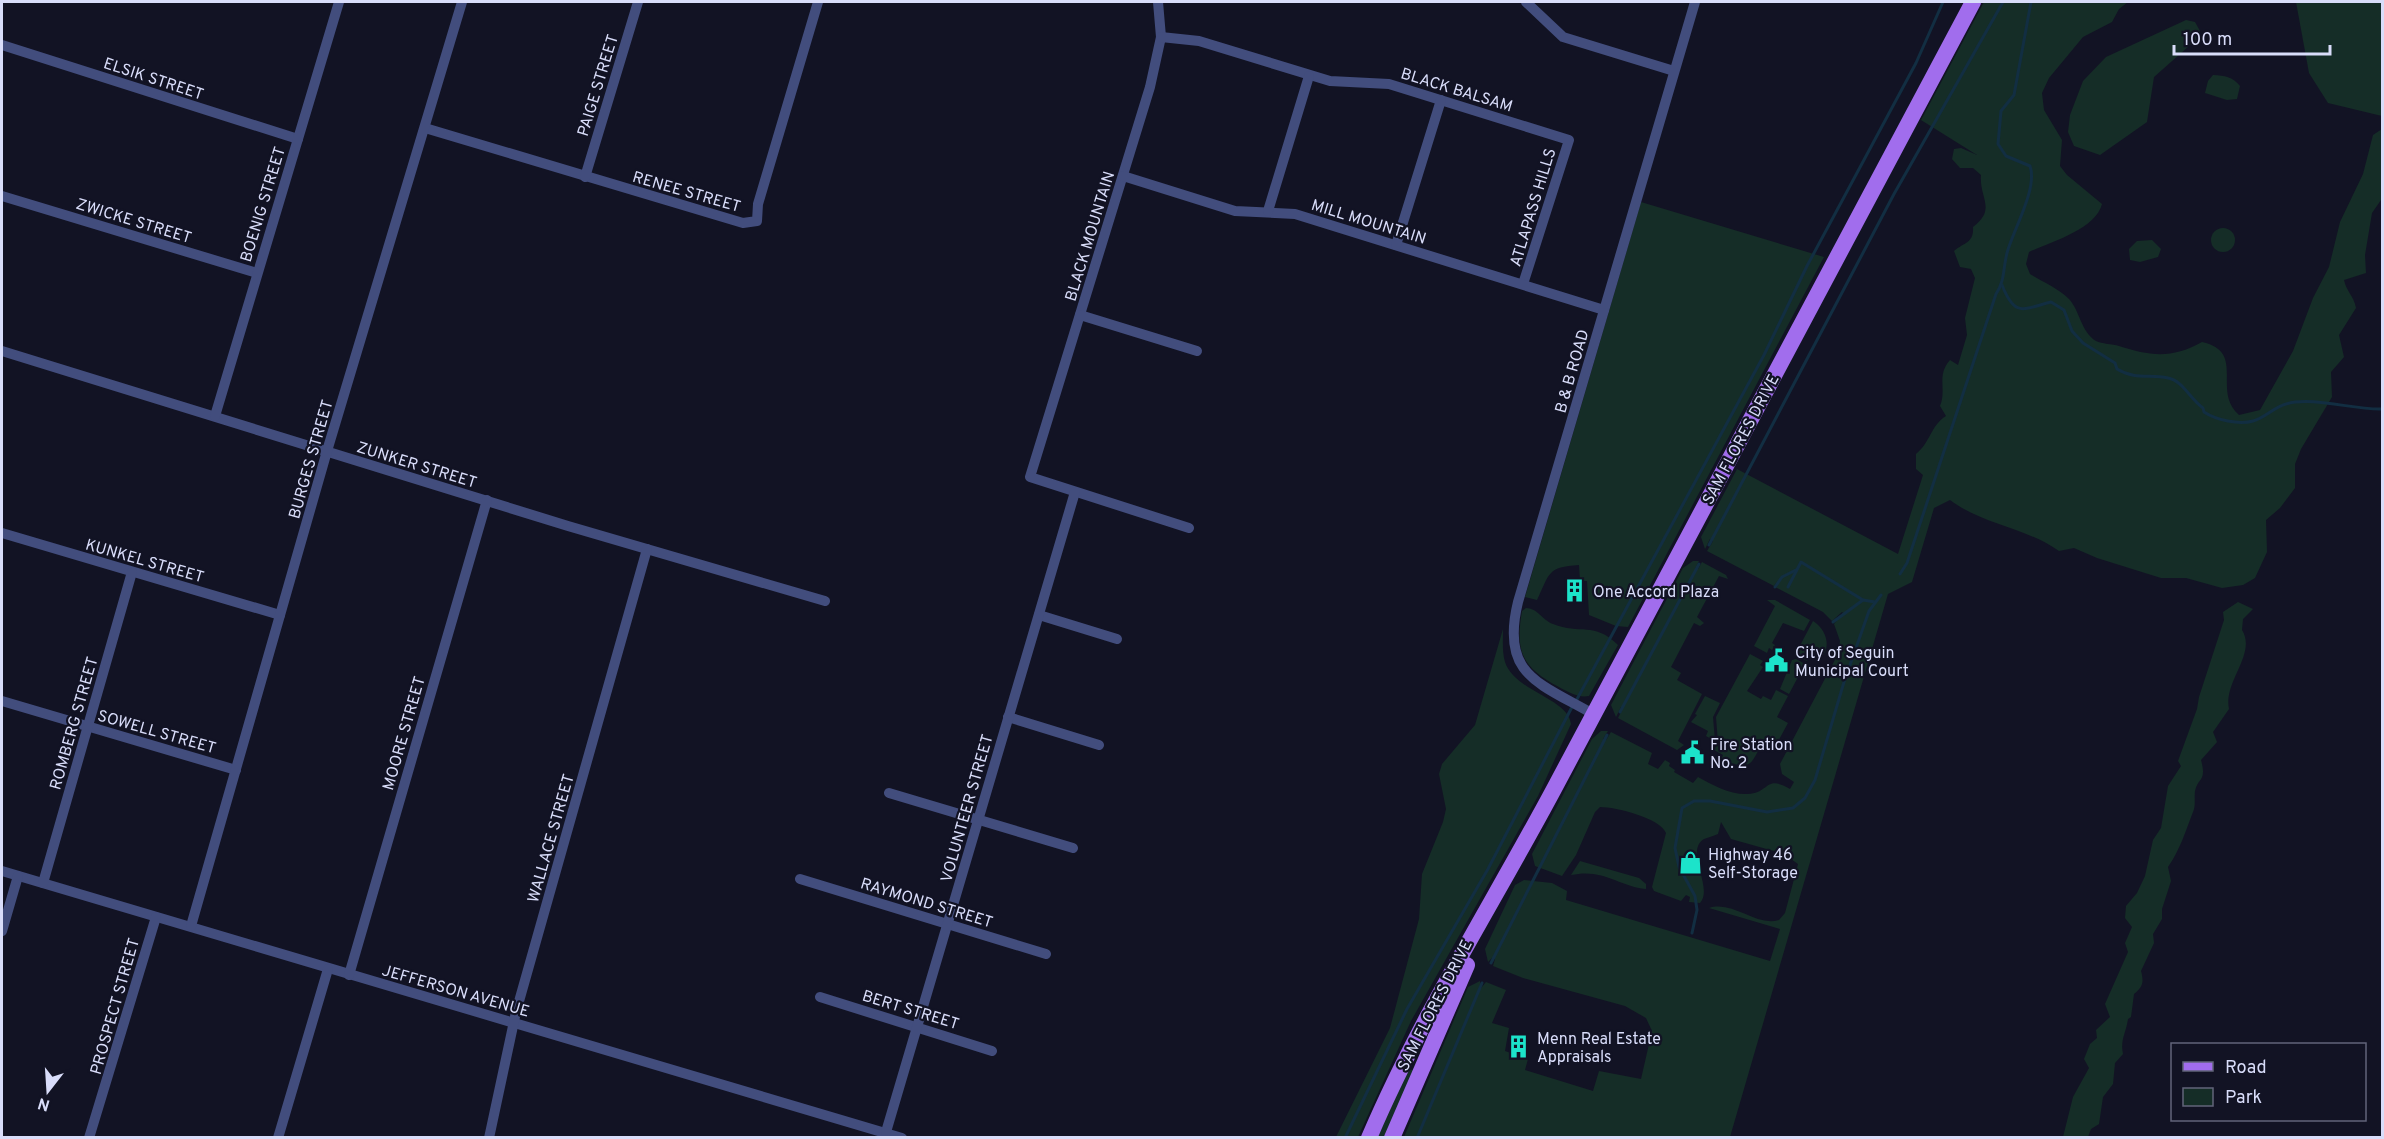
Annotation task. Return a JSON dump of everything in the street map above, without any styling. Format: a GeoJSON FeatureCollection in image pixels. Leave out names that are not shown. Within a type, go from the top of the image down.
{"type":"FeatureCollection","features":[{"type":"Feature","properties":{"kind":"main road","name":"SAM FLORES DRIVE"},"geometry":{"type":"LineString","coordinates":[[1369,1137],[1400,1071],[1463,950],[1507,876],[1973,2]]}},
{"type":"Feature","properties":{"kind":"main road","name":"SAM FLORES DRIVE"},"geometry":{"type":"LineString","coordinates":[[1392,1137],[1507,876]]}},
{"type":"Feature","properties":{"kind":"street","name":"BOENIG STREET"},"geometry":{"type":"LineString","coordinates":[[215,416],[339,2]]}},
{"type":"Feature","properties":{"kind":"street","name":"BURGES STREET"},"geometry":{"type":"LineString","coordinates":[[191,926],[327,452],[462,2]]}},
{"type":"Feature","properties":{"kind":"street","name":"PAIGE STREET"},"geometry":{"type":"LineString","coordinates":[[585,177],[638,2]]}},
{"type":"Feature","properties":{"kind":"street","name":"RENEE STREET"},"geometry":{"type":"LineString","coordinates":[[425,128],[743,224],[757,221],[758,204],[818,2]]}},
{"type":"Feature","properties":{"kind":"street","name":"BLACK MOUNTAIN"},"geometry":{"type":"LineString","coordinates":[[1075,492],[1030,477],[1150,87],[1161,38],[1158,2]]}},
{"type":"Feature","properties":{"kind":"street"},"geometry":{"type":"LineString","coordinates":[[1526,2],[1563,37],[1674,71]]}},
{"type":"Feature","properties":{"kind":"street","name":"B & B ROAD"},"geometry":{"type":"LineString","coordinates":[[1593,714],[1527,673],[1515,653],[1513,629],[1518,602],[1695,2]]}},
{"type":"Feature","properties":{"kind":"street","name":"BLACK BALSAM"},"geometry":{"type":"LineString","coordinates":[[1161,38],[1199,41],[1330,81],[1389,84],[1569,140]]}},
{"type":"Feature","properties":{"kind":"street","name":"ELSIK STREET"},"geometry":{"type":"LineString","coordinates":[[2,45],[298,139]]}},
{"type":"Feature","properties":{"kind":"street"},"geometry":{"type":"LineString","coordinates":[[1268,211],[1309,76]]}},
{"type":"Feature","properties":{"kind":"street"},"geometry":{"type":"LineString","coordinates":[[1396,245],[1441,100]]}},
{"type":"Feature","properties":{"kind":"street","name":"ATLAPASS HILLS"},"geometry":{"type":"LineString","coordinates":[[1524,284],[1569,140]]}},
{"type":"Feature","properties":{"kind":"street","name":"MILL MOUNTAIN"},"geometry":{"type":"LineString","coordinates":[[1123,176],[1235,211],[1295,214],[1604,310]]}},
{"type":"Feature","properties":{"kind":"street","name":"ZWICKE STREET"},"geometry":{"type":"LineString","coordinates":[[2,196],[257,273]]}},
{"type":"Feature","properties":{"kind":"street"},"geometry":{"type":"LineString","coordinates":[[1080,315],[1197,351]]}},
{"type":"Feature","properties":{"kind":"street","name":"ZUNKER STREET"},"geometry":{"type":"LineString","coordinates":[[2,351],[327,452],[825,601]]}},
{"type":"Feature","properties":{"kind":"street"},"geometry":{"type":"LineString","coordinates":[[1075,492],[1189,528]]}},
{"type":"Feature","properties":{"kind":"street","name":"VOLUNTEER STREET"},"geometry":{"type":"LineString","coordinates":[[885,1132],[1075,492]]}},
{"type":"Feature","properties":{"kind":"street","name":"MOORE STREET"},"geometry":{"type":"LineString","coordinates":[[349,975],[487,500]]}},
{"type":"Feature","properties":{"kind":"street","name":"KUNKEL STREET"},"geometry":{"type":"LineString","coordinates":[[2,533],[280,615]]}},
{"type":"Feature","properties":{"kind":"street","name":"WALLACE STREET"},"geometry":{"type":"LineString","coordinates":[[489,1137],[515,1023],[648,549]]}},
{"type":"Feature","properties":{"kind":"street","name":"ROMBERG STREET"},"geometry":{"type":"LineString","coordinates":[[43,883],[132,572]]}},
{"type":"Feature","properties":{"kind":"street"},"geometry":{"type":"LineString","coordinates":[[1039,615],[1117,639]]}},
{"type":"Feature","properties":{"kind":"street","name":"SOWELL STREET"},"geometry":{"type":"LineString","coordinates":[[2,701],[236,770]]}},
{"type":"Feature","properties":{"kind":"street"},"geometry":{"type":"LineString","coordinates":[[1008,717],[1099,745]]}},
{"type":"Feature","properties":{"kind":"street"},"geometry":{"type":"LineString","coordinates":[[889,793],[1073,848]]}},
{"type":"Feature","properties":{"kind":"street","name":"JEFFERSON AVENUE"},"geometry":{"type":"LineString","coordinates":[[2,871],[902,1137]]}},
{"type":"Feature","properties":{"kind":"street"},"geometry":{"type":"LineString","coordinates":[[2,931],[18,876]]}},
{"type":"Feature","properties":{"kind":"street","name":"RAYMOND STREET"},"geometry":{"type":"LineString","coordinates":[[800,879],[1046,954]]}},
{"type":"Feature","properties":{"kind":"street","name":"PROSPECT STREET"},"geometry":{"type":"LineString","coordinates":[[89,1137],[156,917]]}},
{"type":"Feature","properties":{"kind":"street"},"geometry":{"type":"LineString","coordinates":[[278,1137],[328,969]]}},
{"type":"Feature","properties":{"kind":"street","name":"BERT STREET"},"geometry":{"type":"LineString","coordinates":[[820,997],[993,1051]]}},
{"type":"Feature","properties":{"kind":"green space"},"geometry":{"type":"Polygon","coordinates":[[[1984,2],[2128,2],[2119,9],[2112,22],[2083,37],[2049,78],[2042,93],[2044,110],[2062,140],[2060,166],[2067,175],[2102,204],[2098,213],[2082,228],[2029,252],[2026,264],[2030,274],[2069,299],[2087,332],[2096,341],[2151,354],[2181,351],[2202,342],[2215,347],[2223,354],[2226,363],[2228,395],[2231,405],[2239,415],[2260,410],[2293,351],[2313,298],[2329,267],[2340,222],[2363,174],[2373,135],[2382,129],[2381,200],[2372,213],[2365,255],[2366,273],[2344,280],[2356,308],[2339,335],[2344,357],[2331,372],[2332,397],[2301,449],[2295,464],[2295,488],[2280,508],[2266,520],[2267,552],[2255,578],[2243,585],[2222,588],[2186,578],[2161,578],[2097,558],[2074,548],[2059,551],[2032,536],[1976,515],[1950,500],[1934,508],[1912,582],[1888,594],[1730,1137],[1404,1137],[1468,987],[1480,981],[1481,988],[1486,982],[1506,990],[1492,1023],[1509,1028],[1505,1051],[1528,1059],[1525,1070],[1593,1091],[1599,1071],[1641,1079],[1652,1031],[1646,1018],[1625,1006],[1523,978],[1493,966],[1495,959],[1492,958],[1488,962],[1485,949],[1515,885],[1524,880],[1552,883],[1567,891],[1566,900],[1770,961],[1780,929],[1709,908],[1727,907],[1762,920],[1779,920],[1785,913],[1798,864],[1784,854],[1731,839],[1721,822],[1718,834],[1704,839],[1697,852],[1704,888],[1700,903],[1689,902],[1690,897],[1686,895],[1681,901],[1654,891],[1652,887],[1666,833],[1647,818],[1626,811],[1600,807],[1595,812],[1576,855],[1562,876],[1535,866],[1532,854],[1592,739],[1601,731],[1608,731],[1603,739],[1606,740],[1611,732],[1652,753],[1648,764],[1658,769],[1665,760],[1670,763],[1669,766],[1675,770],[1674,772],[1693,783],[1698,777],[1728,791],[1748,794],[1776,783],[1790,789],[1794,782],[1782,774],[1780,764],[1838,654],[1840,641],[1834,624],[1843,613],[1832,621],[1823,612],[1775,587],[1777,582],[1774,586],[1707,551],[1713,541],[1710,539],[1705,549],[1701,537],[1737,469],[1898,554],[1923,475],[1916,469],[1916,454],[1921,450],[1937,424],[1946,416],[1940,406],[1944,372],[1950,360],[1958,365],[1967,335],[1965,318],[1975,278],[1971,269],[1960,267],[1954,251],[1968,242],[1972,236],[1973,227],[1980,221],[1986,209],[1981,175],[1973,168],[1960,168],[1952,159],[1954,149],[1961,148],[1977,155],[1921,120],[1984,2]]]}},
{"type":"Feature","properties":{"kind":"green space"},"geometry":{"type":"Polygon","coordinates":[[[2296,2],[2382,2],[2382,116],[2328,103],[2309,73],[2296,2]]]}},
{"type":"Feature","properties":{"kind":"green space"},"geometry":{"type":"Polygon","coordinates":[[[2186,20],[2195,22],[2200,31],[2198,38],[2154,77],[2147,122],[2100,155],[2074,146],[2068,132],[2070,115],[2083,81],[2106,57],[2186,20]]]}},
{"type":"Feature","properties":{"kind":"green space"},"geometry":{"type":"Polygon","coordinates":[[[2213,75],[2228,77],[2240,86],[2237,99],[2227,100],[2205,93],[2208,81],[2213,75]]]}},
{"type":"Feature","properties":{"kind":"green space"},"geometry":{"type":"Polygon","coordinates":[[[1641,202],[1824,257],[1628,627],[1616,626],[1589,615],[1587,581],[1580,581],[1579,565],[1561,568],[1551,573],[1537,600],[1525,597],[1641,202]]]}},
{"type":"Feature","properties":{"kind":"green space"},"geometry":{"type":"Polygon","coordinates":[[[2223,228],[2228,229],[2234,235],[2234,245],[2228,251],[2223,252],[2218,251],[2212,245],[2211,240],[2212,235],[2218,229],[2223,228]]]}},
{"type":"Feature","properties":{"kind":"green space"},"geometry":{"type":"Polygon","coordinates":[[[2152,240],[2161,249],[2158,257],[2140,262],[2130,260],[2129,249],[2137,241],[2152,240]]]}},
{"type":"Feature","properties":{"kind":"green space"},"geometry":{"type":"Polygon","coordinates":[[[1693,561],[1699,561],[1695,569],[1698,569],[1702,562],[1726,575],[1728,579],[1719,576],[1697,617],[1704,623],[1700,626],[1694,623],[1671,667],[1681,673],[1677,680],[1702,694],[1678,741],[1684,745],[1677,750],[1618,718],[1623,708],[1621,707],[1616,717],[1611,705],[1683,568],[1693,561]]]}},
{"type":"Feature","properties":{"kind":"green space"},"geometry":{"type":"Polygon","coordinates":[[[1767,600],[1775,600],[1810,620],[1804,631],[1783,623],[1772,643],[1775,645],[1772,650],[1769,648],[1767,653],[1754,646],[1775,606],[1767,600]]]}},
{"type":"Feature","properties":{"kind":"green space"},"geometry":{"type":"Polygon","coordinates":[[[2238,602],[2253,609],[2243,619],[2242,630],[2246,639],[2243,658],[2228,699],[2229,709],[2213,732],[2217,742],[2201,760],[2203,776],[2196,787],[2194,810],[2168,867],[2171,881],[2162,909],[2162,919],[2153,934],[2154,943],[2141,971],[2142,984],[2134,994],[2131,1017],[2128,1019],[2123,1040],[2123,1054],[2115,1063],[2113,1084],[2103,1097],[2099,1124],[2091,1129],[2088,1137],[2063,1137],[2073,1097],[2089,1068],[2084,1059],[2090,1044],[2097,1038],[2096,1030],[2110,1017],[2105,1004],[2128,952],[2125,943],[2132,927],[2125,918],[2126,906],[2137,893],[2145,876],[2153,840],[2161,828],[2168,786],[2181,766],[2178,761],[2197,709],[2224,620],[2223,612],[2238,602]]]}},
{"type":"Feature","properties":{"kind":"green space"},"geometry":{"type":"Polygon","coordinates":[[[1526,608],[1534,610],[1553,624],[1602,633],[1618,645],[1589,696],[1566,691],[1546,680],[1529,665],[1521,648],[1520,637],[1522,611],[1526,608]]]}},
{"type":"Feature","properties":{"kind":"green space"},"geometry":{"type":"Polygon","coordinates":[[[1813,621],[1825,634],[1827,645],[1826,651],[1818,661],[1810,656],[1807,661],[1795,655],[1813,621]]]}},
{"type":"Feature","properties":{"kind":"green space"},"geometry":{"type":"Polygon","coordinates":[[[1503,629],[1504,658],[1511,672],[1519,681],[1561,708],[1568,715],[1571,724],[1538,796],[1411,1021],[1358,1137],[1336,1137],[1390,1028],[1419,919],[1422,874],[1446,809],[1439,774],[1442,764],[1475,725],[1503,629]]]}},
{"type":"Feature","properties":{"kind":"green space"},"geometry":{"type":"Polygon","coordinates":[[[1750,654],[1763,661],[1760,665],[1763,667],[1747,691],[1761,699],[1763,696],[1771,700],[1776,690],[1788,696],[1777,717],[1788,723],[1775,747],[1763,741],[1751,762],[1738,765],[1721,760],[1723,755],[1714,750],[1718,743],[1716,717],[1750,654]]]}},
{"type":"Feature","properties":{"kind":"green space"},"geometry":{"type":"Polygon","coordinates":[[[1796,659],[1805,664],[1789,694],[1780,689],[1792,660],[1796,659]]]}},
{"type":"Feature","properties":{"kind":"green space"},"geometry":{"type":"Polygon","coordinates":[[[1705,696],[1720,703],[1713,717],[1715,741],[1706,736],[1708,731],[1691,722],[1697,715],[1695,714],[1705,696]]]}},
{"type":"Feature","properties":{"kind":"green space"},"geometry":{"type":"Polygon","coordinates":[[[1580,861],[1639,878],[1646,884],[1646,889],[1592,874],[1571,875],[1580,861]]]}},
{"type":"Feature","properties":{"kind":"green space"},"geometry":{"type":"Polygon","coordinates":[[[1408,1069],[1413,1070],[1386,1137],[1377,1138],[1408,1069]]]}},
{"type":"Feature","properties":{"kind":"waterway"},"geometry":{"type":"LineString","coordinates":[[1576,701],[1764,355],[1807,266],[1916,63],[1943,2]]}},
{"type":"Feature","properties":{"kind":"waterway"},"geometry":{"type":"LineString","coordinates":[[1709,545],[1894,194],[2003,2]]}},
{"type":"Feature","properties":{"kind":"waterway"},"geometry":{"type":"LineString","coordinates":[[1900,574],[1907,563],[2001,284],[2007,253],[2031,186],[2030,166],[2006,156],[1998,144],[2001,111],[2014,95],[2031,2]]}},
{"type":"Feature","properties":{"kind":"waterway"},"geometry":{"type":"LineString","coordinates":[[2002,285],[2011,303],[2016,307],[2027,308],[2051,302],[2064,310],[2072,331],[2083,343],[2115,363],[2117,369],[2130,374],[2161,377],[2178,382],[2203,408],[2204,412],[2221,419],[2235,422],[2253,421],[2282,405],[2297,402],[2321,402],[2382,409]]}},
{"type":"Feature","properties":{"kind":"waterway"},"geometry":{"type":"LineString","coordinates":[[1788,587],[1801,562],[1863,600]]}},
{"type":"Feature","properties":{"kind":"waterway"},"geometry":{"type":"LineString","coordinates":[[1620,712],[1699,564]]}},
{"type":"Feature","properties":{"kind":"waterway"},"geometry":{"type":"LineString","coordinates":[[1775,587],[1782,577],[1796,570]]}},
{"type":"Feature","properties":{"kind":"waterway"},"geometry":{"type":"LineString","coordinates":[[1692,933],[1697,910],[1695,896],[1679,867],[1675,848],[1682,808],[1694,801],[1710,801],[1767,812],[1793,808],[1805,798],[1815,780],[1844,682],[1869,611],[1881,595]]}},
{"type":"Feature","properties":{"kind":"waterway"},"geometry":{"type":"LineString","coordinates":[[1833,622],[1863,600],[1875,602]]}},
{"type":"Feature","properties":{"kind":"waterway"},"geometry":{"type":"LineString","coordinates":[[1345,1138],[1407,1009],[1488,869],[1572,707]]}},
{"type":"Feature","properties":{"kind":"waterway"},"geometry":{"type":"LineString","coordinates":[[1491,963],[1607,735]]}},
{"type":"Feature","properties":{"kind":"waterway"},"geometry":{"type":"LineString","coordinates":[[1417,1138],[1482,983]]}},
{"type":"Feature","properties":{"kind":"place","name":"One Accord Plaza"},"geometry":{"type":"Point","coordinates":[1575,591]}},
{"type":"Feature","properties":{"kind":"place","name":"City of Seguin Municipal Court"},"geometry":{"type":"Point","coordinates":[1777,661]}},
{"type":"Feature","properties":{"kind":"place","name":"Fire Station No. 2"},"geometry":{"type":"Point","coordinates":[1692,753]}},
{"type":"Feature","properties":{"kind":"place","name":"Highway 46 Self-Storage"},"geometry":{"type":"Point","coordinates":[1690,863]}},
{"type":"Feature","properties":{"kind":"place","name":"Menn Real Estate Appraisals"},"geometry":{"type":"Point","coordinates":[1519,1047]}}]}
